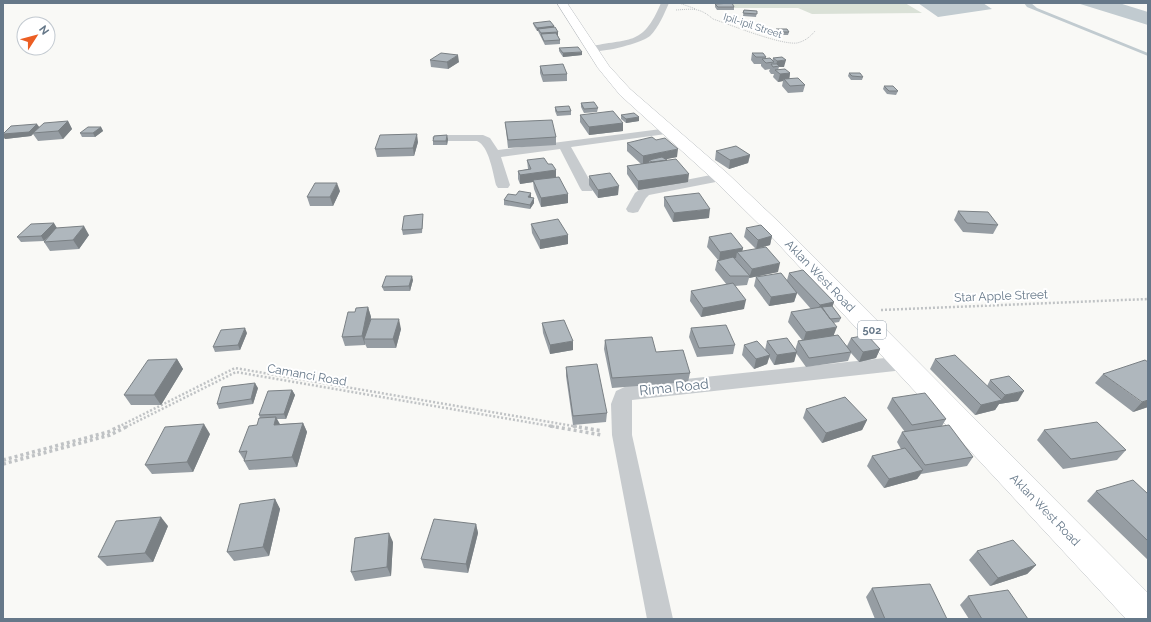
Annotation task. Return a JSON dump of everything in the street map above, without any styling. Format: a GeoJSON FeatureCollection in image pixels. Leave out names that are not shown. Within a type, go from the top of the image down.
{"type":"FeatureCollection","features":[{"type":"Feature","properties":{"kind":"main road","name":"Aklan West Road"},"geometry":{"type":"LineString","coordinates":[[562,3],[615,81],[721,177],[776,230],[1148,617]]}},
{"type":"Feature","properties":{"kind":"street"},"geometry":{"type":"LineString","coordinates":[[592,49],[607,47],[642,37],[649,31],[664,7]]}},
{"type":"Feature","properties":{"kind":"street"},"geometry":{"type":"LineString","coordinates":[[494,154],[669,131]]}},
{"type":"Feature","properties":{"kind":"street"},"geometry":{"type":"LineString","coordinates":[[438,138],[479,137],[486,140],[494,154],[503,185]]}},
{"type":"Feature","properties":{"kind":"street"},"geometry":{"type":"LineString","coordinates":[[564,145],[587,188]]}},
{"type":"Feature","properties":{"kind":"street"},"geometry":{"type":"LineString","coordinates":[[633,209],[640,196],[645,192],[721,177]]}},
{"type":"Feature","properties":{"kind":"street","name":"Rima Road"},"geometry":{"type":"LineString","coordinates":[[660,619],[623,437],[621,404],[623,396],[629,392],[904,363]]}},
{"type":"Feature","properties":{"kind":"path","name":"Ipil-ipil Street"},"geometry":{"type":"LineString","coordinates":[[679,3],[704,11],[713,19],[786,43],[794,44],[809,39],[815,31]]}},
{"type":"Feature","properties":{"kind":"path"},"geometry":{"type":"LineString","coordinates":[[664,7],[698,9]]}},
{"type":"Feature","properties":{"kind":"path","name":"Star Apple Street"},"geometry":{"type":"LineString","coordinates":[[854,311],[1148,298]]}},
{"type":"Feature","properties":{"kind":"path","name":"Camanci Road"},"geometry":{"type":"LineString","coordinates":[[3,460],[108,432],[235,368],[623,437]]}},
{"type":"Feature","properties":{"kind":"path","name":"Camanci Road"},"geometry":{"type":"LineString","coordinates":[[3,464],[110,435],[236,372],[623,437]]}},
{"type":"Feature","properties":{"kind":"shaded area"},"geometry":{"type":"Polygon","coordinates":[[[727,3],[905,3],[922,13],[812,14],[798,8],[732,8],[727,3]]]}},
{"type":"Feature","properties":{"kind":"shaded area"},"geometry":{"type":"Polygon","coordinates":[[[918,3],[983,3],[992,9],[938,17],[918,3]]]}},
{"type":"Feature","properties":{"kind":"shaded area"},"geometry":{"type":"Polygon","coordinates":[[[1024,3],[1031,3],[1037,8],[1148,53],[1148,56],[1027,7],[1024,3]]]}},
{"type":"Feature","properties":{"kind":"shaded area"},"geometry":{"type":"Polygon","coordinates":[[[1077,3],[1119,3],[1148,12],[1148,25],[1077,3]]]}},
{"type":"Feature","properties":{"kind":"building"},"geometry":{"type":"Polygon","coordinates":[[[732,3],[734,7],[718,7],[715,4],[732,3]]]}},
{"type":"Feature","properties":{"kind":"building"},"geometry":{"type":"Polygon","coordinates":[[[744,10],[757,11],[757,14],[743,13],[744,10]]]}},
{"type":"Feature","properties":{"kind":"building"},"geometry":{"type":"Polygon","coordinates":[[[550,21],[554,26],[537,28],[533,23],[550,21]]]}},
{"type":"Feature","properties":{"kind":"building"},"geometry":{"type":"Polygon","coordinates":[[[555,27],[558,32],[541,33],[538,29],[555,27]]]}},
{"type":"Feature","properties":{"kind":"building"},"geometry":{"type":"Polygon","coordinates":[[[776,29],[787,29],[789,32],[778,32],[776,29]]]}},
{"type":"Feature","properties":{"kind":"building"},"geometry":{"type":"Polygon","coordinates":[[[556,33],[560,40],[544,41],[541,34],[556,33]]]}},
{"type":"Feature","properties":{"kind":"building"},"geometry":{"type":"Polygon","coordinates":[[[578,47],[582,52],[563,53],[559,48],[578,47]]]}},
{"type":"Feature","properties":{"kind":"building"},"geometry":{"type":"Polygon","coordinates":[[[441,53],[458,55],[447,62],[430,60],[441,53]]]}},
{"type":"Feature","properties":{"kind":"building"},"geometry":{"type":"Polygon","coordinates":[[[752,53],[763,53],[766,57],[756,57],[752,53]]]}},
{"type":"Feature","properties":{"kind":"building"},"geometry":{"type":"Polygon","coordinates":[[[782,57],[786,60],[777,61],[773,58],[782,57]]]}},
{"type":"Feature","properties":{"kind":"building"},"geometry":{"type":"Polygon","coordinates":[[[770,58],[774,62],[766,63],[762,59],[770,58]]]}},
{"type":"Feature","properties":{"kind":"building"},"geometry":{"type":"Polygon","coordinates":[[[563,64],[567,74],[543,75],[540,66],[563,64]]]}},
{"type":"Feature","properties":{"kind":"building"},"geometry":{"type":"Polygon","coordinates":[[[771,64],[777,64],[779,66],[773,67],[771,64]]]}},
{"type":"Feature","properties":{"kind":"building"},"geometry":{"type":"Polygon","coordinates":[[[785,69],[790,73],[780,74],[775,70],[785,69]]]}},
{"type":"Feature","properties":{"kind":"building"},"geometry":{"type":"Polygon","coordinates":[[[849,73],[860,73],[863,77],[852,76],[849,73]]]}},
{"type":"Feature","properties":{"kind":"building"},"geometry":{"type":"Polygon","coordinates":[[[798,78],[805,85],[790,86],[784,79],[798,78]]]}},
{"type":"Feature","properties":{"kind":"building"},"geometry":{"type":"Polygon","coordinates":[[[884,86],[893,86],[898,91],[889,91],[884,86]]]}},
{"type":"Feature","properties":{"kind":"building"},"geometry":{"type":"Polygon","coordinates":[[[594,102],[598,108],[584,109],[581,103],[594,102]]]}},
{"type":"Feature","properties":{"kind":"building"},"geometry":{"type":"Polygon","coordinates":[[[569,106],[571,111],[557,112],[555,107],[569,106]]]}},
{"type":"Feature","properties":{"kind":"building"},"geometry":{"type":"Polygon","coordinates":[[[613,111],[623,123],[589,127],[580,115],[613,111]]]}},
{"type":"Feature","properties":{"kind":"building"},"geometry":{"type":"Polygon","coordinates":[[[634,113],[639,117],[626,119],[621,115],[634,113]]]}},
{"type":"Feature","properties":{"kind":"building"},"geometry":{"type":"Polygon","coordinates":[[[552,120],[556,137],[508,140],[505,122],[552,120]]]}},
{"type":"Feature","properties":{"kind":"building"},"geometry":{"type":"Polygon","coordinates":[[[68,121],[58,131],[33,133],[44,123],[68,121]]]}},
{"type":"Feature","properties":{"kind":"building"},"geometry":{"type":"Polygon","coordinates":[[[37,124],[29,132],[3,134],[11,126],[37,124]]]}},
{"type":"Feature","properties":{"kind":"building"},"geometry":{"type":"Polygon","coordinates":[[[88,127],[101,127],[93,133],[80,133],[88,127]]]}},
{"type":"Feature","properties":{"kind":"building"},"geometry":{"type":"Polygon","coordinates":[[[417,134],[413,148],[375,149],[380,135],[417,134]]]}},
{"type":"Feature","properties":{"kind":"building"},"geometry":{"type":"Polygon","coordinates":[[[447,135],[446,141],[433,141],[434,136],[447,135]]]}},
{"type":"Feature","properties":{"kind":"building"},"geometry":{"type":"Polygon","coordinates":[[[652,137],[656,140],[665,138],[678,149],[643,156],[627,143],[652,137]]]}},
{"type":"Feature","properties":{"kind":"building"},"geometry":{"type":"Polygon","coordinates":[[[736,146],[750,155],[730,160],[716,151],[736,146]]]}},
{"type":"Feature","properties":{"kind":"building"},"geometry":{"type":"Polygon","coordinates":[[[662,157],[667,160],[652,162],[649,160],[662,157]]]}},
{"type":"Feature","properties":{"kind":"building"},"geometry":{"type":"Polygon","coordinates":[[[544,158],[548,164],[552,164],[556,170],[520,175],[518,171],[531,169],[527,160],[544,158]]]}},
{"type":"Feature","properties":{"kind":"building"},"geometry":{"type":"Polygon","coordinates":[[[676,159],[689,174],[638,181],[627,166],[676,159]]]}},
{"type":"Feature","properties":{"kind":"building"},"geometry":{"type":"Polygon","coordinates":[[[610,173],[619,186],[598,190],[589,176],[610,173]]]}},
{"type":"Feature","properties":{"kind":"building"},"geometry":{"type":"Polygon","coordinates":[[[559,177],[568,194],[541,198],[533,180],[559,177]]]}},
{"type":"Feature","properties":{"kind":"building"},"geometry":{"type":"Polygon","coordinates":[[[315,183],[337,183],[330,197],[307,197],[315,183]]]}},
{"type":"Feature","properties":{"kind":"building"},"geometry":{"type":"Polygon","coordinates":[[[519,191],[531,193],[528,197],[534,198],[530,205],[504,200],[508,194],[516,195],[519,191]]]}},
{"type":"Feature","properties":{"kind":"building"},"geometry":{"type":"Polygon","coordinates":[[[699,193],[710,209],[674,213],[664,197],[699,193]]]}},
{"type":"Feature","properties":{"kind":"building"},"geometry":{"type":"Polygon","coordinates":[[[958,211],[988,212],[998,225],[967,223],[958,211]]]}},
{"type":"Feature","properties":{"kind":"building"},"geometry":{"type":"Polygon","coordinates":[[[423,214],[422,229],[402,230],[404,216],[423,214]]]}},
{"type":"Feature","properties":{"kind":"building"},"geometry":{"type":"Polygon","coordinates":[[[558,219],[568,235],[540,240],[531,224],[558,219]]]}},
{"type":"Feature","properties":{"kind":"building"},"geometry":{"type":"Polygon","coordinates":[[[54,223],[41,236],[17,237],[31,224],[54,223]]]}},
{"type":"Feature","properties":{"kind":"building"},"geometry":{"type":"Polygon","coordinates":[[[761,225],[772,236],[758,240],[746,228],[761,225]]]}},
{"type":"Feature","properties":{"kind":"building"},"geometry":{"type":"Polygon","coordinates":[[[84,226],[73,240],[44,242],[56,228],[84,226]]]}},
{"type":"Feature","properties":{"kind":"building"},"geometry":{"type":"Polygon","coordinates":[[[731,233],[743,248],[720,252],[709,237],[731,233]]]}},
{"type":"Feature","properties":{"kind":"building"},"geometry":{"type":"Polygon","coordinates":[[[766,247],[780,263],[752,269],[737,252],[766,247]]]}},
{"type":"Feature","properties":{"kind":"building"},"geometry":{"type":"Polygon","coordinates":[[[733,257],[750,276],[730,276],[717,261],[733,257]]]}},
{"type":"Feature","properties":{"kind":"building"},"geometry":{"type":"Polygon","coordinates":[[[803,270],[834,302],[820,305],[789,273],[803,270]]]}},
{"type":"Feature","properties":{"kind":"building"},"geometry":{"type":"Polygon","coordinates":[[[781,273],[797,293],[771,297],[756,277],[781,273]]]}},
{"type":"Feature","properties":{"kind":"building"},"geometry":{"type":"Polygon","coordinates":[[[386,276],[412,276],[409,286],[382,287],[386,276]]]}},
{"type":"Feature","properties":{"kind":"building"},"geometry":{"type":"Polygon","coordinates":[[[733,283],[746,300],[703,308],[691,291],[733,283]]]}},
{"type":"Feature","properties":{"kind":"building"},"geometry":{"type":"Polygon","coordinates":[[[832,306],[841,318],[830,319],[822,307],[832,306]]]}},
{"type":"Feature","properties":{"kind":"building"},"geometry":{"type":"Polygon","coordinates":[[[368,307],[362,336],[342,337],[348,312],[355,312],[356,308],[368,307]]]}},
{"type":"Feature","properties":{"kind":"building"},"geometry":{"type":"Polygon","coordinates":[[[821,307],[837,327],[806,332],[791,312],[821,307]]]}},
{"type":"Feature","properties":{"kind":"building"},"geometry":{"type":"Polygon","coordinates":[[[371,319],[399,319],[393,339],[364,339],[371,319]]]}},
{"type":"Feature","properties":{"kind":"building"},"geometry":{"type":"Polygon","coordinates":[[[564,320],[573,341],[550,345],[542,323],[564,320]]]}},
{"type":"Feature","properties":{"kind":"building"},"geometry":{"type":"Polygon","coordinates":[[[726,325],[735,345],[699,348],[691,328],[726,325]]]}},
{"type":"Feature","properties":{"kind":"building"},"geometry":{"type":"Polygon","coordinates":[[[245,328],[238,345],[213,347],[221,330],[245,328]]]}},
{"type":"Feature","properties":{"kind":"building"},"geometry":{"type":"Polygon","coordinates":[[[838,335],[851,352],[809,358],[798,341],[838,335]]]}},
{"type":"Feature","properties":{"kind":"building"},"geometry":{"type":"Polygon","coordinates":[[[867,335],[880,349],[863,352],[851,338],[867,335]]]}},
{"type":"Feature","properties":{"kind":"building"},"geometry":{"type":"Polygon","coordinates":[[[652,337],[656,352],[683,350],[690,373],[612,378],[605,340],[652,337]]]}},
{"type":"Feature","properties":{"kind":"building"},"geometry":{"type":"Polygon","coordinates":[[[787,338],[797,352],[777,355],[767,341],[787,338]]]}},
{"type":"Feature","properties":{"kind":"building"},"geometry":{"type":"Polygon","coordinates":[[[757,341],[770,355],[756,359],[744,345],[757,341]]]}},
{"type":"Feature","properties":{"kind":"building"},"geometry":{"type":"Polygon","coordinates":[[[955,355],[1002,400],[981,405],[935,359],[955,355]]]}},
{"type":"Feature","properties":{"kind":"building"},"geometry":{"type":"Polygon","coordinates":[[[177,359],[154,395],[124,395],[148,360],[177,359]]]}},
{"type":"Feature","properties":{"kind":"building"},"geometry":{"type":"Polygon","coordinates":[[[1145,360],[1148,362],[1148,400],[1142,402],[1103,374],[1145,360]]]}},
{"type":"Feature","properties":{"kind":"building"},"geometry":{"type":"Polygon","coordinates":[[[597,364],[607,413],[573,416],[566,367],[597,364]]]}},
{"type":"Feature","properties":{"kind":"building"},"geometry":{"type":"Polygon","coordinates":[[[1009,376],[1024,391],[1005,395],[990,380],[1009,376]]]}},
{"type":"Feature","properties":{"kind":"building"},"geometry":{"type":"Polygon","coordinates":[[[255,383],[251,399],[217,404],[222,387],[255,383]]]}},
{"type":"Feature","properties":{"kind":"building"},"geometry":{"type":"Polygon","coordinates":[[[292,390],[284,414],[259,415],[268,391],[292,390]]]}},
{"type":"Feature","properties":{"kind":"building"},"geometry":{"type":"Polygon","coordinates":[[[925,393],[946,419],[912,425],[892,398],[925,393]]]}},
{"type":"Feature","properties":{"kind":"building"},"geometry":{"type":"Polygon","coordinates":[[[845,397],[867,420],[826,433],[806,409],[845,397]]]}},
{"type":"Feature","properties":{"kind":"building"},"geometry":{"type":"Polygon","coordinates":[[[276,417],[274,425],[303,423],[292,457],[244,461],[247,451],[239,452],[249,426],[257,425],[259,418],[276,417]]]}},
{"type":"Feature","properties":{"kind":"building"},"geometry":{"type":"Polygon","coordinates":[[[1097,422],[1126,450],[1071,459],[1044,430],[1097,422]]]}},
{"type":"Feature","properties":{"kind":"building"},"geometry":{"type":"Polygon","coordinates":[[[204,424],[187,462],[145,465],[165,427],[204,424]]]}},
{"type":"Feature","properties":{"kind":"building"},"geometry":{"type":"Polygon","coordinates":[[[949,425],[973,457],[925,465],[902,432],[949,425]]]}},
{"type":"Feature","properties":{"kind":"building"},"geometry":{"type":"Polygon","coordinates":[[[905,448],[923,470],[889,479],[872,456],[905,448]]]}},
{"type":"Feature","properties":{"kind":"building"},"geometry":{"type":"Polygon","coordinates":[[[1133,480],[1148,494],[1148,541],[1096,491],[1133,480]]]}},
{"type":"Feature","properties":{"kind":"building"},"geometry":{"type":"Polygon","coordinates":[[[275,499],[263,547],[227,552],[240,504],[275,499]]]}},
{"type":"Feature","properties":{"kind":"building"},"geometry":{"type":"Polygon","coordinates":[[[161,517],[145,553],[98,557],[116,521],[161,517]]]}},
{"type":"Feature","properties":{"kind":"building"},"geometry":{"type":"Polygon","coordinates":[[[434,519],[476,524],[466,564],[421,559],[434,519]]]}},
{"type":"Feature","properties":{"kind":"building"},"geometry":{"type":"Polygon","coordinates":[[[389,533],[387,567],[351,572],[355,538],[389,533]]]}},
{"type":"Feature","properties":{"kind":"building"},"geometry":{"type":"Polygon","coordinates":[[[1013,540],[1036,565],[998,578],[977,551],[1013,540]]]}},
{"type":"Feature","properties":{"kind":"building"},"geometry":{"type":"Polygon","coordinates":[[[930,584],[947,619],[885,619],[872,588],[930,584]]]}},
{"type":"Feature","properties":{"kind":"building"},"geometry":{"type":"Polygon","coordinates":[[[1008,590],[1028,619],[982,619],[968,596],[1008,590]]]}}]}
